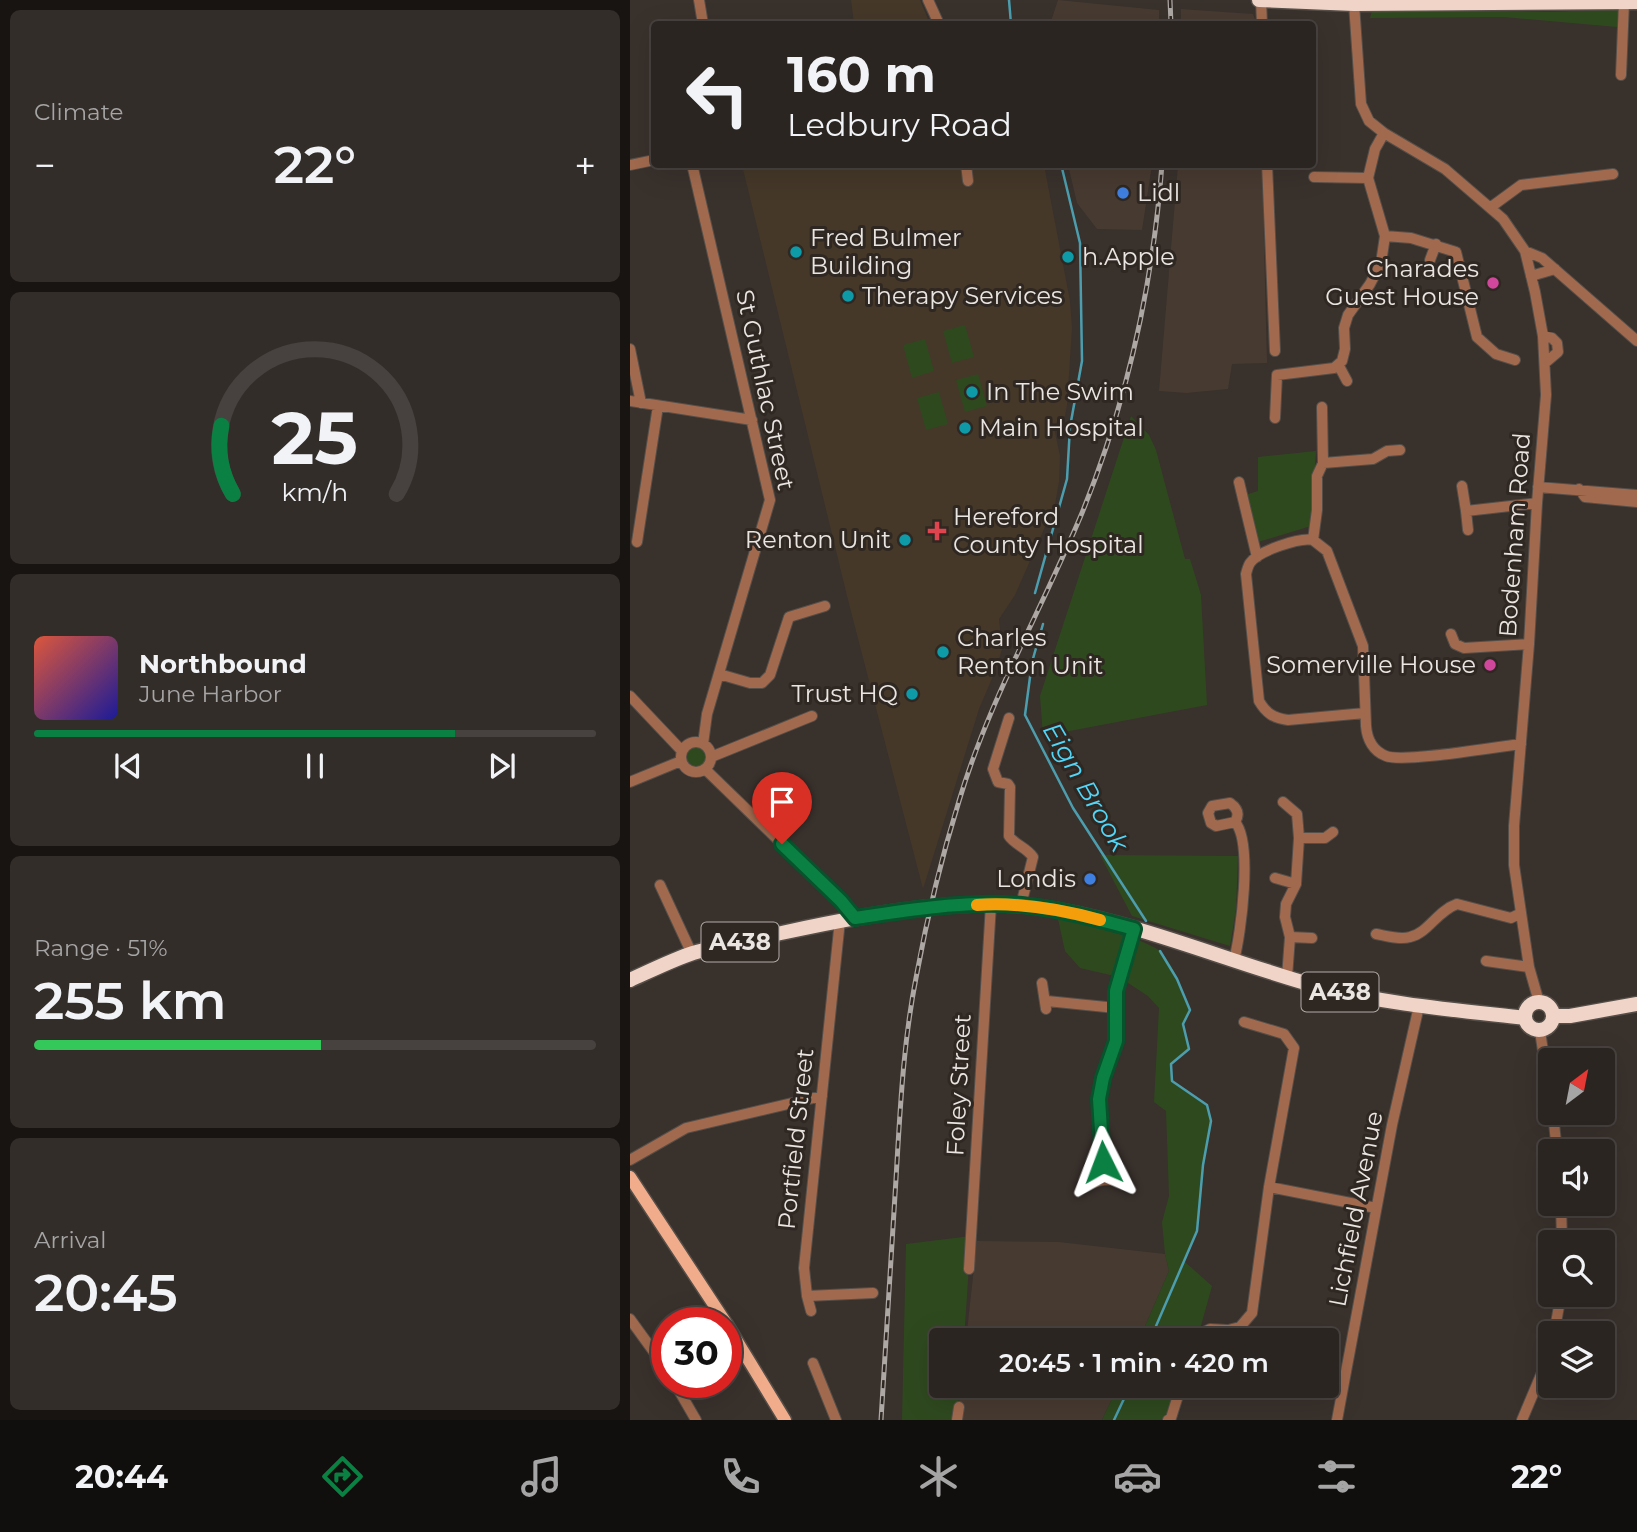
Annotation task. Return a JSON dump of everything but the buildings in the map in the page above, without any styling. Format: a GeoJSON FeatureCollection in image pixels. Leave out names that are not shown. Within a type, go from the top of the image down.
{"type":"FeatureCollection","features":[{"type":"Feature","properties":{"kind":"highway"},"geometry":{"type":"LineString","coordinates":[[1260,0],[1364,3],[1630,2]]}},
{"type":"Feature","properties":{"kind":"highway","name":"A438"},"geometry":{"type":"LineString","coordinates":[[630,980],[692,954],[840,920],[919,909],[990,904],[1021,905],[1058,910],[1138,931],[1350,995],[1525,1018]]}},
{"type":"Feature","properties":{"kind":"highway"},"geometry":{"type":"LineString","coordinates":[[1539,1002],[1549,1006],[1554,1016],[1548,1028],[1540,1031],[1530,1027],[1525,1018],[1528,1007],[1539,1002]]}},
{"type":"Feature","properties":{"kind":"highway"},"geometry":{"type":"LineString","coordinates":[[1554,1016],[1570,1016],[1637,1004]]}},
{"type":"Feature","properties":{"kind":"main road"},"geometry":{"type":"LineString","coordinates":[[630,1177],[635,1197],[714,1307]]}},
{"type":"Feature","properties":{"kind":"main road"},"geometry":{"type":"LineString","coordinates":[[742,1349],[785,1420]]}},
{"type":"Feature","properties":{"kind":"street"},"geometry":{"type":"LineString","coordinates":[[699,0],[702,21]]}},
{"type":"Feature","properties":{"kind":"street"},"geometry":{"type":"LineString","coordinates":[[929,0],[938,21]]}},
{"type":"Feature","properties":{"kind":"street"},"geometry":{"type":"LineString","coordinates":[[1260,0],[1262,21]]}},
{"type":"Feature","properties":{"kind":"street"},"geometry":{"type":"LineString","coordinates":[[1621,75],[1630,2]]}},
{"type":"Feature","properties":{"kind":"street"},"geometry":{"type":"LineString","coordinates":[[1364,3],[1360,104],[1365,117],[1384,133],[1444,169],[1491,207],[1511,228],[1525,251],[1542,258],[1637,341]]}},
{"type":"Feature","properties":{"kind":"street"},"geometry":{"type":"LineString","coordinates":[[1337,367],[1345,349],[1344,328],[1348,315],[1381,263],[1385,236],[1368,178],[1374,149],[1384,133]]}},
{"type":"Feature","properties":{"kind":"street"},"geometry":{"type":"LineString","coordinates":[[630,165],[651,161]]}},
{"type":"Feature","properties":{"kind":"street","name":"St Guthlac Street"},"geometry":{"type":"LineString","coordinates":[[693,168],[769,494],[769,506],[704,724],[703,744]]}},
{"type":"Feature","properties":{"kind":"street"},"geometry":{"type":"LineString","coordinates":[[966,168],[968,181]]}},
{"type":"Feature","properties":{"kind":"street"},"geometry":{"type":"LineString","coordinates":[[1267,168],[1275,351]]}},
{"type":"Feature","properties":{"kind":"street"},"geometry":{"type":"LineString","coordinates":[[1491,207],[1521,186],[1613,174]]}},
{"type":"Feature","properties":{"kind":"street"},"geometry":{"type":"LineString","coordinates":[[1314,177],[1368,178]]}},
{"type":"Feature","properties":{"kind":"street"},"geometry":{"type":"LineString","coordinates":[[1385,236],[1411,238],[1456,252],[1469,311],[1480,342],[1496,354],[1515,360]]}},
{"type":"Feature","properties":{"kind":"street"},"geometry":{"type":"LineString","coordinates":[[1430,260],[1436,244]]}},
{"type":"Feature","properties":{"kind":"street","name":"Bodenham Road"},"geometry":{"type":"LineString","coordinates":[[1525,251],[1543,336],[1546,395],[1514,826],[1514,865],[1529,967],[1539,1002]]}},
{"type":"Feature","properties":{"kind":"street"},"geometry":{"type":"LineString","coordinates":[[1531,276],[1555,269]]}},
{"type":"Feature","properties":{"kind":"street"},"geometry":{"type":"LineString","coordinates":[[630,349],[636,402],[752,420]]}},
{"type":"Feature","properties":{"kind":"street"},"geometry":{"type":"LineString","coordinates":[[1337,367],[1347,382]]}},
{"type":"Feature","properties":{"kind":"street"},"geometry":{"type":"LineString","coordinates":[[1275,418],[1277,375],[1337,367]]}},
{"type":"Feature","properties":{"kind":"street"},"geometry":{"type":"LineString","coordinates":[[637,542],[658,406]]}},
{"type":"Feature","properties":{"kind":"street"},"geometry":{"type":"LineString","coordinates":[[1313,540],[1317,510],[1317,476],[1324,463],[1322,407]]}},
{"type":"Feature","properties":{"kind":"street"},"geometry":{"type":"LineString","coordinates":[[1324,463],[1373,459],[1387,451],[1401,450]]}},
{"type":"Feature","properties":{"kind":"street"},"geometry":{"type":"LineString","coordinates":[[1238,482],[1256,557]]}},
{"type":"Feature","properties":{"kind":"street"},"geometry":{"type":"LineString","coordinates":[[1462,486],[1468,530]]}},
{"type":"Feature","properties":{"kind":"street"},"geometry":{"type":"LineString","coordinates":[[1538,487],[1637,495]]}},
{"type":"Feature","properties":{"kind":"street"},"geometry":{"type":"LineString","coordinates":[[1579,489],[1585,497],[1637,502]]}},
{"type":"Feature","properties":{"kind":"street"},"geometry":{"type":"LineString","coordinates":[[1466,511],[1537,503]]}},
{"type":"Feature","properties":{"kind":"street"},"geometry":{"type":"LineString","coordinates":[[1365,713],[1288,720],[1277,719],[1265,712],[1259,701],[1246,591],[1246,574],[1250,563],[1256,557],[1297,540],[1313,540],[1327,551],[1363,646],[1367,737],[1385,756],[1405,758],[1521,744]]}},
{"type":"Feature","properties":{"kind":"street"},"geometry":{"type":"LineString","coordinates":[[719,674],[750,683],[762,683],[770,674],[789,617],[825,607]]}},
{"type":"Feature","properties":{"kind":"street"},"geometry":{"type":"LineString","coordinates":[[1451,634],[1455,644],[1464,648],[1529,644]]}},
{"type":"Feature","properties":{"kind":"street"},"geometry":{"type":"LineString","coordinates":[[630,696],[681,756],[690,771],[705,769]]}},
{"type":"Feature","properties":{"kind":"street"},"geometry":{"type":"LineString","coordinates":[[705,769],[711,757],[812,716]]}},
{"type":"Feature","properties":{"kind":"street"},"geometry":{"type":"LineString","coordinates":[[1009,718],[993,769],[998,782],[1010,787],[1009,836],[1033,857],[1021,905]]}},
{"type":"Feature","properties":{"kind":"street"},"geometry":{"type":"LineString","coordinates":[[630,782],[681,756],[688,744],[703,744],[711,757]]}},
{"type":"Feature","properties":{"kind":"street"},"geometry":{"type":"LineString","coordinates":[[705,769],[841,901],[855,918]]}},
{"type":"Feature","properties":{"kind":"street"},"geometry":{"type":"LineString","coordinates":[[1283,802],[1297,814],[1299,838],[1296,884],[1286,904],[1285,917],[1290,937],[1287,978]]}},
{"type":"Feature","properties":{"kind":"street"},"geometry":{"type":"LineString","coordinates":[[1234,960],[1242,916],[1244,871],[1239,827],[1235,822]]}},
{"type":"Feature","properties":{"kind":"street"},"geometry":{"type":"LineString","coordinates":[[1299,838],[1325,838],[1333,832]]}},
{"type":"Feature","properties":{"kind":"street"},"geometry":{"type":"LineString","coordinates":[[1275,878],[1296,884]]}},
{"type":"Feature","properties":{"kind":"street"},"geometry":{"type":"LineString","coordinates":[[660,885],[692,954]]}},
{"type":"Feature","properties":{"kind":"street","name":"Foley Street"},"geometry":{"type":"LineString","coordinates":[[969,1269],[990,904]]}},
{"type":"Feature","properties":{"kind":"street"},"geometry":{"type":"LineString","coordinates":[[1376,934],[1412,937],[1439,913],[1457,904],[1510,918],[1521,913]]}},
{"type":"Feature","properties":{"kind":"street","name":"Portfield Street"},"geometry":{"type":"LineString","coordinates":[[811,1311],[804,1268],[840,920]]}},
{"type":"Feature","properties":{"kind":"street"},"geometry":{"type":"LineString","coordinates":[[1103,1180],[1099,1099],[1116,1041],[1119,977],[1138,931]]}},
{"type":"Feature","properties":{"kind":"street"},"geometry":{"type":"LineString","coordinates":[[1290,937],[1312,938]]}},
{"type":"Feature","properties":{"kind":"street"},"geometry":{"type":"LineString","coordinates":[[1486,961],[1529,967]]}},
{"type":"Feature","properties":{"kind":"street"},"geometry":{"type":"LineString","coordinates":[[1042,983],[1046,1005],[1116,1008]]}},
{"type":"Feature","properties":{"kind":"street","name":"Lichfield Avenue"},"geometry":{"type":"LineString","coordinates":[[1337,1420],[1376,1208],[1419,1006]]}},
{"type":"Feature","properties":{"kind":"street"},"geometry":{"type":"LineString","coordinates":[[1236,1328],[1252,1313],[1269,1187],[1294,1048],[1284,1034],[1244,1022]]}},
{"type":"Feature","properties":{"kind":"street"},"geometry":{"type":"LineString","coordinates":[[1540,1031],[1543,1048]]}},
{"type":"Feature","properties":{"kind":"street"},"geometry":{"type":"LineString","coordinates":[[630,1160],[686,1128],[822,1096]]}},
{"type":"Feature","properties":{"kind":"street"},"geometry":{"type":"LineString","coordinates":[[1085,1184],[1120,1179]]}},
{"type":"Feature","properties":{"kind":"street"},"geometry":{"type":"LineString","coordinates":[[1269,1187],[1376,1208]]}},
{"type":"Feature","properties":{"kind":"street"},"geometry":{"type":"LineString","coordinates":[[807,1296],[873,1293]]}},
{"type":"Feature","properties":{"kind":"street"},"geometry":{"type":"LineString","coordinates":[[630,1319],[651,1348]]}},
{"type":"Feature","properties":{"kind":"street"},"geometry":{"type":"LineString","coordinates":[[813,1363],[836,1420]]}},
{"type":"Feature","properties":{"kind":"street"},"geometry":{"type":"LineString","coordinates":[[1522,1420],[1538,1382]]}},
{"type":"Feature","properties":{"kind":"street"},"geometry":{"type":"LineString","coordinates":[[683,1398],[696,1420]]}},
{"type":"Feature","properties":{"kind":"street"},"geometry":{"type":"LineString","coordinates":[[1168,1420],[1177,1398]]}},
{"type":"Feature","properties":{"kind":"street"},"geometry":{"type":"LineString","coordinates":[[957,1420],[959,1407]]}},
{"type":"Feature","properties":{"kind":"shaded area"},"geometry":{"type":"Polygon","coordinates":[[[851,0],[920,0],[929,21],[854,21],[851,0]]]}},
{"type":"Feature","properties":{"kind":"shaded area"},"geometry":{"type":"Polygon","coordinates":[[[1058,0],[1159,10],[1159,21],[1051,21],[1058,0]]]}},
{"type":"Feature","properties":{"kind":"shaded area"},"geometry":{"type":"Polygon","coordinates":[[[1181,9],[1253,14],[1256,21],[1181,21],[1181,9]]]}},
{"type":"Feature","properties":{"kind":"shaded area","name":"Hereford County Hospital"},"geometry":{"type":"Polygon","coordinates":[[[743,168],[1045,168],[1070,301],[1072,328],[1067,405],[1065,416],[1057,421],[1054,428],[1060,456],[1059,482],[1055,504],[1015,595],[999,619],[1002,649],[979,709],[923,889],[849,604],[743,168]]]}},
{"type":"Feature","properties":{"kind":"shaded area"},"geometry":{"type":"Polygon","coordinates":[[[1069,168],[1152,168],[1142,230],[1097,229],[1077,203],[1069,168]]]}},
{"type":"Feature","properties":{"kind":"shaded area"},"geometry":{"type":"Polygon","coordinates":[[[1178,168],[1262,168],[1267,363],[1232,364],[1228,389],[1186,393],[1159,391],[1178,168]]]}},
{"type":"Feature","properties":{"kind":"shaded area"},"geometry":{"type":"Polygon","coordinates":[[[977,1241],[1059,1242],[1165,1254],[1169,1271],[1144,1328],[967,1328],[977,1241]]]}},
{"type":"Feature","properties":{"kind":"shaded area"},"geometry":{"type":"Polygon","coordinates":[[[960,1398],[1112,1398],[1102,1420],[957,1420],[960,1398]]]}},
{"type":"Feature","properties":{"kind":"green space"},"geometry":{"type":"Polygon","coordinates":[[[1618,9],[1617,27],[1504,17],[1370,18],[1372,11],[1549,12],[1618,9]]]}},
{"type":"Feature","properties":{"kind":"green space"},"geometry":{"type":"Polygon","coordinates":[[[965,325],[974,357],[952,363],[943,331],[965,325]]]}},
{"type":"Feature","properties":{"kind":"green space"},"geometry":{"type":"Polygon","coordinates":[[[925,339],[934,371],[912,378],[903,345],[925,339]]]}},
{"type":"Feature","properties":{"kind":"green space"},"geometry":{"type":"Polygon","coordinates":[[[978,374],[987,406],[965,412],[956,380],[978,374]]]}},
{"type":"Feature","properties":{"kind":"green space"},"geometry":{"type":"Polygon","coordinates":[[[939,392],[948,424],[926,430],[917,398],[939,392]]]}},
{"type":"Feature","properties":{"kind":"green space"},"geometry":{"type":"Polygon","coordinates":[[[1131,416],[1149,435],[1156,450],[1185,559],[1190,559],[1201,595],[1207,705],[1043,736],[1040,696],[1131,416]]]}},
{"type":"Feature","properties":{"kind":"green space"},"geometry":{"type":"Polygon","coordinates":[[[1316,451],[1311,526],[1258,542],[1245,495],[1258,491],[1258,457],[1316,451]]]}},
{"type":"Feature","properties":{"kind":"green space"},"geometry":{"type":"Polygon","coordinates":[[[696,742],[707,746],[711,757],[707,768],[696,772],[685,768],[681,757],[685,746],[696,742]]]}},
{"type":"Feature","properties":{"kind":"green space"},"geometry":{"type":"Polygon","coordinates":[[[1100,855],[1238,856],[1236,909],[1230,946],[1132,916],[1100,855]]]}},
{"type":"Feature","properties":{"kind":"green space"},"geometry":{"type":"Polygon","coordinates":[[[1058,919],[1096,927],[1154,947],[1166,958],[1174,972],[1190,1010],[1183,1024],[1189,1049],[1171,1065],[1172,1081],[1207,1105],[1211,1121],[1203,1165],[1197,1231],[1185,1262],[1212,1286],[1200,1328],[1144,1328],[1169,1271],[1162,1222],[1169,1196],[1166,1111],[1154,1102],[1159,1008],[1148,996],[1119,977],[1080,968],[1065,951],[1058,919]]]}},
{"type":"Feature","properties":{"kind":"green space"},"geometry":{"type":"Polygon","coordinates":[[[971,1236],[965,1328],[929,1328],[929,1398],[959,1398],[957,1420],[902,1420],[906,1244],[971,1236]]]}},
{"type":"Feature","properties":{"kind":"green space"},"geometry":{"type":"Polygon","coordinates":[[[1112,1398],[1176,1398],[1168,1420],[1102,1420],[1112,1398]]]}},
{"type":"Feature","properties":{"kind":"waterway"},"geometry":{"type":"LineString","coordinates":[[1009,0],[1011,21]]}},
{"type":"Feature","properties":{"kind":"waterway"},"geometry":{"type":"LineString","coordinates":[[1035,593],[1067,479],[1070,427],[1082,361],[1080,243],[1062,168]]}},
{"type":"Feature","properties":{"kind":"waterway","name":"Eign Brook"},"geometry":{"type":"LineString","coordinates":[[1043,624],[1032,662],[1025,715],[1073,808],[1146,921]]}},
{"type":"Feature","properties":{"kind":"waterway","name":"Eign Brook"},"geometry":{"type":"LineString","coordinates":[[1155,1328],[1197,1231],[1203,1165],[1211,1121],[1207,1105],[1172,1081],[1171,1064],[1189,1049],[1183,1024],[1190,1010],[1177,979],[1160,951]]}},
{"type":"Feature","properties":{"kind":"waterway","name":"Eign Brook"},"geometry":{"type":"LineString","coordinates":[[1114,1420],[1124,1398]]}},
{"type":"Feature","properties":{"kind":"railway"},"geometry":{"type":"LineString","coordinates":[[1170,0],[1171,21]]}},
{"type":"Feature","properties":{"kind":"railway"},"geometry":{"type":"LineString","coordinates":[[881,1420],[905,1053],[930,911],[946,845],[971,764],[985,727],[1082,513],[1112,429],[1145,298],[1162,168]]}},
{"type":"Feature","properties":{"kind":"slow traffic"},"geometry":{"type":"LineString","coordinates":[[977,905],[1021,905],[1100,920]]}},
{"type":"Feature","properties":{"kind":"place","name":"Lidl"},"geometry":{"type":"Point","coordinates":[1123,193]}},
{"type":"Feature","properties":{"kind":"place","name":"Fred Bulmer Building"},"geometry":{"type":"Point","coordinates":[796,252]}},
{"type":"Feature","properties":{"kind":"place","name":"h.Apple"},"geometry":{"type":"Point","coordinates":[1068,257]}},
{"type":"Feature","properties":{"kind":"place","name":"Charades Guest House"},"geometry":{"type":"Point","coordinates":[1493,283]}},
{"type":"Feature","properties":{"kind":"place","name":"Therapy Services"},"geometry":{"type":"Point","coordinates":[848,296]}},
{"type":"Feature","properties":{"kind":"place","name":"In The Swim"},"geometry":{"type":"Point","coordinates":[972,392]}},
{"type":"Feature","properties":{"kind":"place","name":"Main Hospital"},"geometry":{"type":"Point","coordinates":[965,428]}},
{"type":"Feature","properties":{"kind":"place","name":"Hereford County Hospital"},"geometry":{"type":"Point","coordinates":[937,531]}},
{"type":"Feature","properties":{"kind":"place","name":"Renton Unit"},"geometry":{"type":"Point","coordinates":[905,540]}},
{"type":"Feature","properties":{"kind":"place","name":"Charles Renton Unit"},"geometry":{"type":"Point","coordinates":[943,652]}},
{"type":"Feature","properties":{"kind":"place","name":"Somerville House"},"geometry":{"type":"Point","coordinates":[1490,665]}},
{"type":"Feature","properties":{"kind":"place","name":"Trust HQ"},"geometry":{"type":"Point","coordinates":[912,694]}},
{"type":"Feature","properties":{"kind":"place","name":"Londis"},"geometry":{"type":"Point","coordinates":[1090,879]}},
{"type":"Feature","properties":{"kind":"route"},"geometry":{"type":"LineString","coordinates":[[782,844],[855,918],[919,909],[990,904],[1021,905],[1058,910],[1134,929],[1116,991],[1118,1032],[1099,1099],[1103,1162]]}}]}
